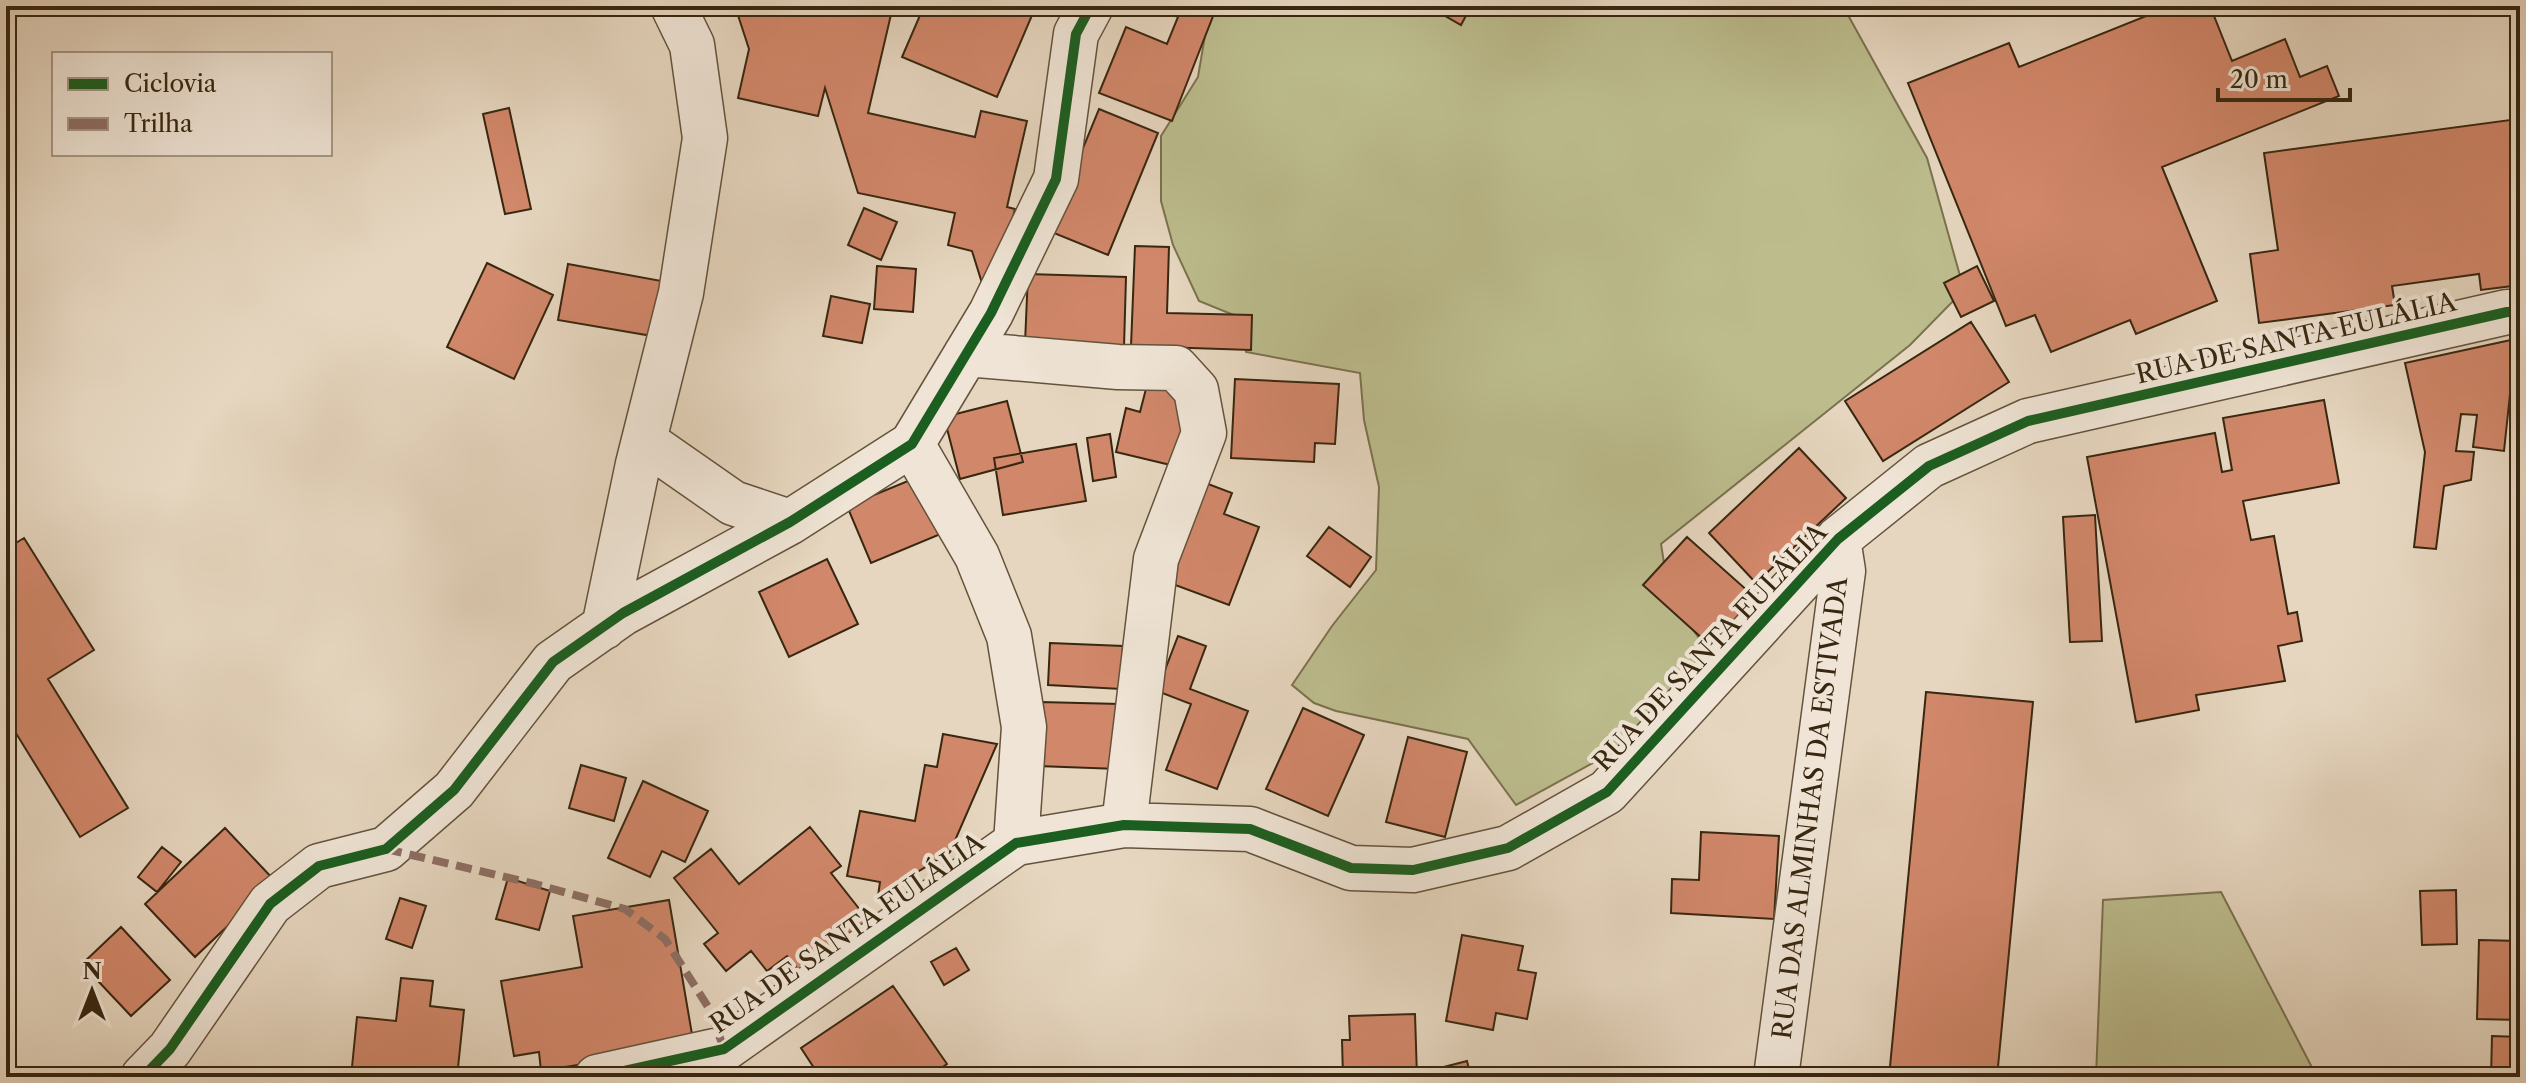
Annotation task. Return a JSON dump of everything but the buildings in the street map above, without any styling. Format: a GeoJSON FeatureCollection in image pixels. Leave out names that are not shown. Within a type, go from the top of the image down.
{"type":"FeatureCollection","features":[{"type":"Feature","properties":{"kind":"street"},"geometry":{"type":"LineString","coordinates":[[604,627],[644,441],[681,293],[705,138],[692,45],[673,6]]}},
{"type":"Feature","properties":{"kind":"street"},"geometry":{"type":"LineString","coordinates":[[143,1077],[170,1049],[270,904],[319,866],[386,849],[454,790],[553,662],[623,613],[790,522],[912,444],[991,313],[1056,179],[1076,34],[1091,6]]}},
{"type":"Feature","properties":{"kind":"street","name":"RUA DE SANTA EULÁLIA"},"geometry":{"type":"LineString","coordinates":[[597,1077],[726,1063],[1016,843],[1124,825],[1250,829],[1351,868],[1413,870],[1508,848],[1607,792],[1838,539],[1929,466],[2028,421],[2507,312],[2520,312]]}},
{"type":"Feature","properties":{"kind":"street"},"geometry":{"type":"LineString","coordinates":[[966,354],[1118,367],[1176,368],[1196,390],[1204,433],[1156,559],[1124,825]]}},
{"type":"Feature","properties":{"kind":"street"},"geometry":{"type":"LineString","coordinates":[[644,441],[733,503],[790,522]]}},
{"type":"Feature","properties":{"kind":"street"},"geometry":{"type":"LineString","coordinates":[[912,444],[977,556],[1009,636],[1024,727],[1016,843]]}},
{"type":"Feature","properties":{"kind":"street","name":"RUA DAS ALMINHAS DA ESTIVADA"},"geometry":{"type":"LineString","coordinates":[[1776,1077],[1843,571],[1838,539]]}},
{"type":"Feature","properties":{"kind":"green space"},"geometry":{"type":"Polygon","coordinates":[[[1200,6],[1843,6],[1927,158],[1964,290],[1910,345],[1661,544],[1669,595],[1710,654],[1611,753],[1516,805],[1468,739],[1336,711],[1314,703],[1292,685],[1332,626],[1376,570],[1379,487],[1364,420],[1360,373],[1246,352],[1246,320],[1199,301],[1173,245],[1161,201],[1161,136],[1198,77],[1208,18],[1200,6]]]}},
{"type":"Feature","properties":{"kind":"green space"},"geometry":{"type":"Polygon","coordinates":[[[2221,892],[2317,1077],[2096,1077],[2103,900],[2221,892]]]}},
{"type":"Feature","properties":{"kind":"marked path"},"geometry":{"type":"LineString","coordinates":[[386,849],[625,909],[665,939],[710,1010],[724,1049]]}},
{"type":"Feature","properties":{"kind":"cycle path"},"geometry":{"type":"LineString","coordinates":[[143,1077],[170,1049],[270,904],[319,866],[386,849],[454,790],[553,662],[623,613],[790,522],[912,444],[991,313],[1056,179],[1076,34],[1091,6]]}},
{"type":"Feature","properties":{"kind":"cycle path"},"geometry":{"type":"LineString","coordinates":[[597,1077],[724,1049],[1016,843],[1124,825],[1250,829],[1351,868],[1413,870],[1508,848],[1607,792],[1838,539],[1929,466],[2028,421],[2507,312],[2520,312]]}}]}
